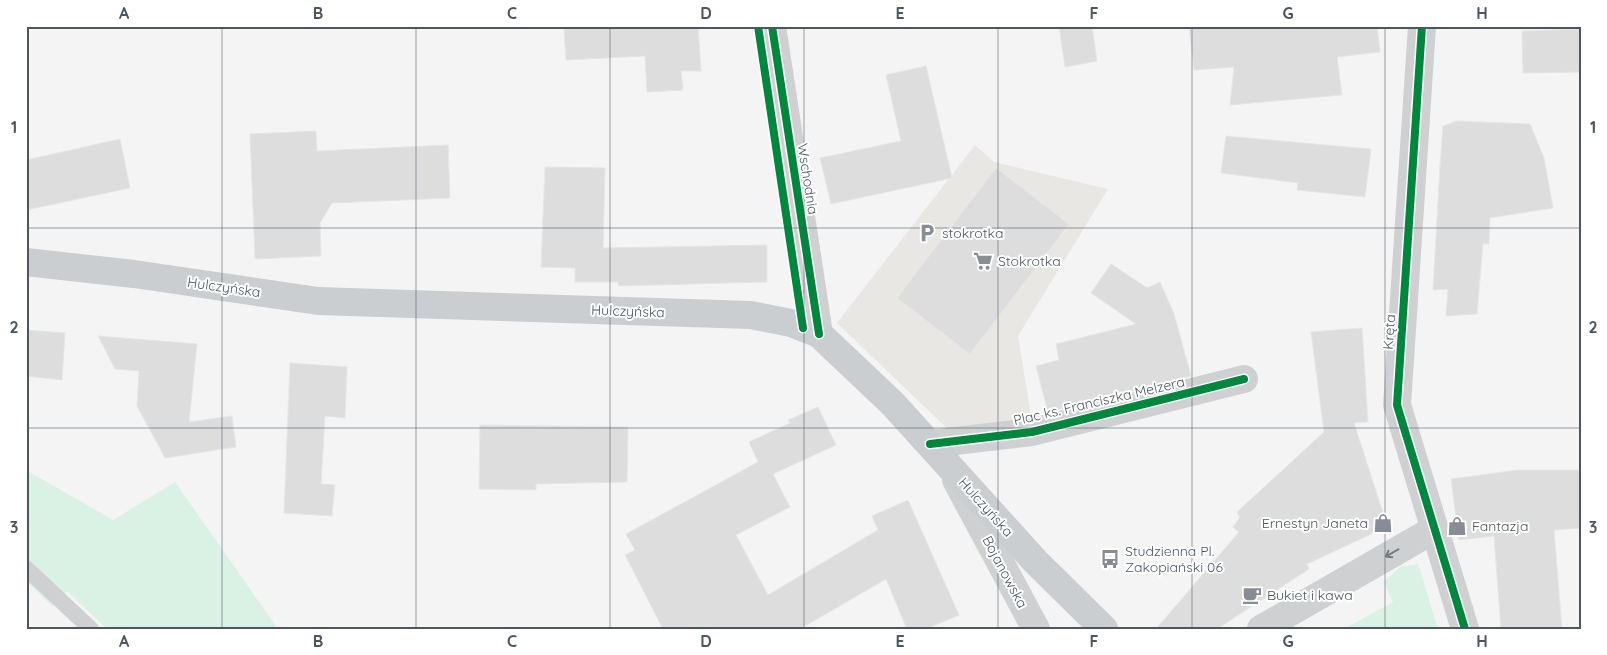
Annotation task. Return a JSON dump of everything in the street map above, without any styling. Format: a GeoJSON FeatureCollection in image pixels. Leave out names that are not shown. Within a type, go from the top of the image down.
{"type":"FeatureCollection","features":[{"type":"Feature","properties":{"kind":"main road","name":"Hulczyńska"},"geometry":{"type":"LineString","coordinates":[[26,262],[134,274],[318,301],[751,315],[791,323],[819,334],[894,404],[1035,562],[1104,629]]}},
{"type":"Feature","properties":{"kind":"street","name":"Wschodnia"},"geometry":{"type":"LineString","coordinates":[[772,26],[819,334]]}},
{"type":"Feature","properties":{"kind":"street","name":"Kręta"},"geometry":{"type":"LineString","coordinates":[[1422,26],[1397,405],[1465,629]]}},
{"type":"Feature","properties":{"kind":"street","name":"Plac ks. Franciszka Melzera"},"geometry":{"type":"LineString","coordinates":[[938,453],[1032,432],[1244,379]]}},
{"type":"Feature","properties":{"kind":"street","name":"Bojanowska"},"geometry":{"type":"LineString","coordinates":[[938,453],[1036,629]]}},
{"type":"Feature","properties":{"kind":"street"},"geometry":{"type":"LineString","coordinates":[[1261,629],[1435,529]]}},
{"type":"Feature","properties":{"kind":"lane"},"geometry":{"type":"LineString","coordinates":[[26,568],[91,629]]}},
{"type":"Feature","properties":{"kind":"shaded area"},"geometry":{"type":"Polygon","coordinates":[[[975,145],[994,162],[1108,189],[1018,336],[1032,422],[954,435],[837,323],[975,145]]]}},
{"type":"Feature","properties":{"kind":"green space"},"geometry":{"type":"Polygon","coordinates":[[[26,470],[113,520],[175,482],[278,629],[107,629],[67,591],[52,606],[26,581],[26,470]]]}},
{"type":"Feature","properties":{"kind":"green space"},"geometry":{"type":"Polygon","coordinates":[[[1418,564],[1438,629],[1344,629],[1393,602],[1384,582],[1400,567],[1418,564]]]}},
{"type":"Feature","properties":{"kind":"building"},"geometry":{"type":"Polygon","coordinates":[[[624,26],[698,26],[701,71],[681,71],[683,90],[647,92],[645,56],[566,60],[564,29],[624,26]]]}},
{"type":"Feature","properties":{"kind":"building"},"geometry":{"type":"Polygon","coordinates":[[[1059,26],[1092,26],[1097,61],[1065,67],[1059,26]]]}},
{"type":"Feature","properties":{"kind":"building"},"geometry":{"type":"Polygon","coordinates":[[[1189,26],[1377,26],[1380,52],[1337,57],[1342,95],[1230,105],[1234,67],[1194,70],[1189,26]]]}},
{"type":"Feature","properties":{"kind":"building"},"geometry":{"type":"Polygon","coordinates":[[[1581,29],[1581,72],[1523,73],[1522,31],[1581,29]]]}},
{"type":"Feature","properties":{"kind":"building"},"geometry":{"type":"Polygon","coordinates":[[[926,66],[952,178],[831,204],[820,158],[901,141],[886,75],[926,66]]]}},
{"type":"Feature","properties":{"kind":"building"},"geometry":{"type":"Polygon","coordinates":[[[1457,121],[1530,124],[1544,158],[1553,208],[1490,218],[1489,244],[1483,244],[1477,314],[1446,316],[1448,289],[1433,290],[1443,126],[1457,121]]]}},
{"type":"Feature","properties":{"kind":"building"},"geometry":{"type":"Polygon","coordinates":[[[316,131],[317,151],[448,145],[450,198],[332,203],[320,223],[321,256],[255,259],[250,134],[316,131]]]}},
{"type":"Feature","properties":{"kind":"building"},"geometry":{"type":"Polygon","coordinates":[[[1226,136],[1371,149],[1365,197],[1297,190],[1298,183],[1221,173],[1226,136]]]}},
{"type":"Feature","properties":{"kind":"building"},"geometry":{"type":"Polygon","coordinates":[[[120,139],[130,188],[26,210],[26,160],[120,139]]]}},
{"type":"Feature","properties":{"kind":"building"},"geometry":{"type":"Polygon","coordinates":[[[545,167],[605,168],[603,248],[767,245],[767,282],[619,286],[618,282],[575,282],[575,268],[541,267],[545,167]]]}},
{"type":"Feature","properties":{"kind":"building","name":"Stokrotka"},"geometry":{"type":"Polygon","coordinates":[[[996,168],[1069,224],[970,354],[897,298],[996,168]]]}},
{"type":"Feature","properties":{"kind":"building"},"geometry":{"type":"Polygon","coordinates":[[[1111,264],[1147,288],[1160,282],[1174,314],[1191,376],[1048,412],[1036,366],[1059,360],[1056,344],[1136,324],[1091,293],[1111,264]]]}},
{"type":"Feature","properties":{"kind":"building"},"geometry":{"type":"Polygon","coordinates":[[[1362,328],[1368,422],[1354,423],[1385,519],[1378,522],[1382,529],[1307,564],[1309,569],[1217,629],[1156,629],[1239,532],[1233,527],[1240,517],[1237,512],[1324,432],[1311,332],[1362,328]]]}},
{"type":"Feature","properties":{"kind":"building"},"geometry":{"type":"Polygon","coordinates":[[[26,330],[65,333],[62,380],[26,376],[26,330]]]}},
{"type":"Feature","properties":{"kind":"building"},"geometry":{"type":"Polygon","coordinates":[[[98,336],[197,344],[189,422],[232,416],[236,447],[165,458],[137,406],[139,371],[115,369],[98,336]]]}},
{"type":"Feature","properties":{"kind":"building"},"geometry":{"type":"Polygon","coordinates":[[[290,363],[347,367],[345,418],[325,416],[321,484],[335,485],[332,516],[284,513],[290,363]]]}},
{"type":"Feature","properties":{"kind":"building"},"geometry":{"type":"Polygon","coordinates":[[[818,407],[836,445],[773,474],[790,507],[736,535],[768,595],[878,530],[872,516],[908,500],[959,615],[926,629],[907,629],[886,579],[800,629],[663,629],[625,555],[635,550],[626,534],[758,462],[749,442],[790,423],[788,420],[818,407]]]}},
{"type":"Feature","properties":{"kind":"building"},"geometry":{"type":"Polygon","coordinates":[[[480,425],[628,427],[627,482],[536,484],[536,490],[479,489],[480,425]]]}},
{"type":"Feature","properties":{"kind":"building"},"geometry":{"type":"Polygon","coordinates":[[[1518,470],[1581,470],[1581,528],[1554,530],[1562,629],[1501,629],[1494,536],[1459,540],[1451,479],[1518,470]]]}},
{"type":"Feature","properties":{"kind":"cycle path"},"geometry":{"type":"LineString","coordinates":[[758,26],[803,328]]}},
{"type":"Feature","properties":{"kind":"cycle path"},"geometry":{"type":"LineString","coordinates":[[772,26],[819,334]]}},
{"type":"Feature","properties":{"kind":"cycle path"},"geometry":{"type":"LineString","coordinates":[[1422,26],[1397,405],[1465,629]]}},
{"type":"Feature","properties":{"kind":"cycle path"},"geometry":{"type":"LineString","coordinates":[[930,444],[1032,432],[1244,379]]}},
{"type":"Feature","properties":{"kind":"place","name":"stokrotka"},"geometry":{"type":"Point","coordinates":[927,233]}},
{"type":"Feature","properties":{"kind":"place","name":"Stokrotka"},"geometry":{"type":"Point","coordinates":[983,261]}},
{"type":"Feature","properties":{"kind":"place","name":"Ernestyn Janeta"},"geometry":{"type":"Point","coordinates":[1383,523]}},
{"type":"Feature","properties":{"kind":"place","name":"Fantazja"},"geometry":{"type":"Point","coordinates":[1457,526]}},
{"type":"Feature","properties":{"kind":"place","name":"Studzienna Pl. Zakopiański 06"},"geometry":{"type":"Point","coordinates":[1110,559]}},
{"type":"Feature","properties":{"kind":"place","name":"Bukiet i kawa"},"geometry":{"type":"Point","coordinates":[1252,595]}}]}
